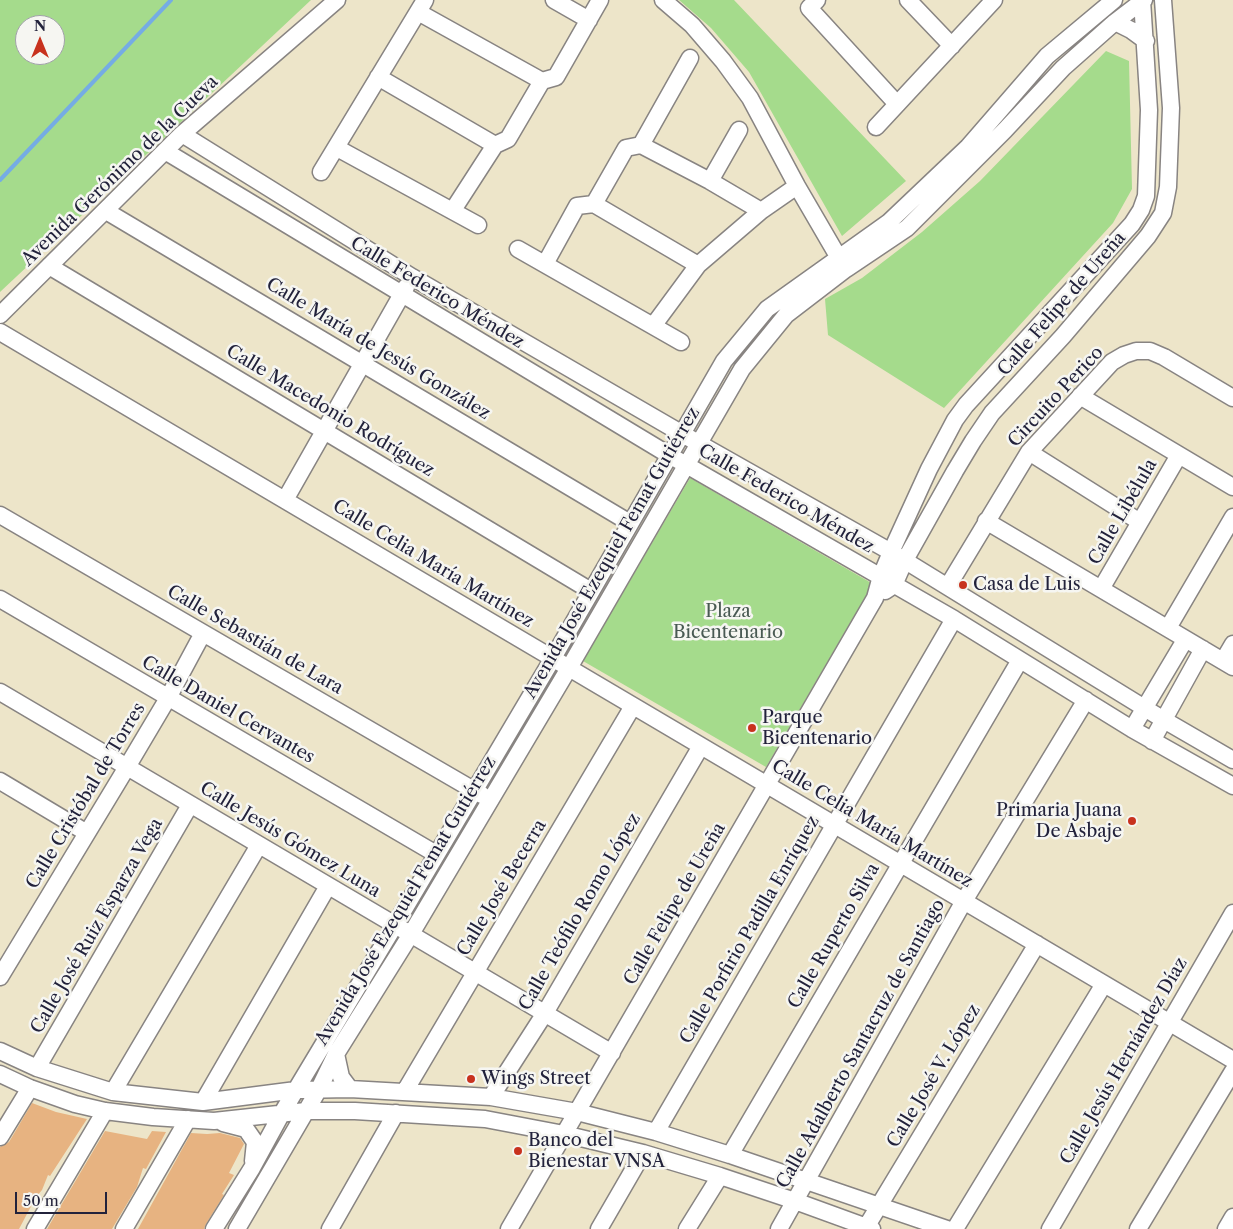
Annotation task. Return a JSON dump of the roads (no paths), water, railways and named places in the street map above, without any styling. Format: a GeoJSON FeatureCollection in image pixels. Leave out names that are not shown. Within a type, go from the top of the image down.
{"type":"FeatureCollection","features":[{"type":"Feature","properties":{"kind":"street","name":"Avenida Gerónimo de la Cueva"},"geometry":{"type":"LineString","coordinates":[[0,315],[182,134],[337,0]]}},
{"type":"Feature","properties":{"kind":"street"},"geometry":{"type":"LineString","coordinates":[[554,0],[589,20]]}},
{"type":"Feature","properties":{"kind":"street"},"geometry":{"type":"LineString","coordinates":[[322,172],[421,6],[542,81],[556,78],[600,0]]}},
{"type":"Feature","properties":{"kind":"street"},"geometry":{"type":"LineString","coordinates":[[664,0],[692,25],[723,61],[750,98],[797,186],[842,263]]}},
{"type":"Feature","properties":{"kind":"street"},"geometry":{"type":"LineString","coordinates":[[818,0],[809,8],[897,104]]}},
{"type":"Feature","properties":{"kind":"street"},"geometry":{"type":"LineString","coordinates":[[908,0],[952,46]]}},
{"type":"Feature","properties":{"kind":"street"},"geometry":{"type":"LineString","coordinates":[[876,127],[994,0]]}},
{"type":"Feature","properties":{"kind":"street","name":"Avenida José Ezequiel Femat Gutiérrez"},"geometry":{"type":"LineString","coordinates":[[242,1227],[319,1089],[336,1054],[411,934],[491,800],[742,369],[786,315],[968,147],[1047,56],[1114,0]]}},
{"type":"Feature","properties":{"kind":"street","name":"Avenida José Ezequiel Femat Gutiérrez"},"geometry":{"type":"LineString","coordinates":[[214,1229],[252,1168],[282,1113],[553,658],[724,361],[767,309],[842,263],[908,228],[1063,68],[1143,0]]}},
{"type":"Feature","properties":{"kind":"street","name":"Calle Felipe de Ureña"},"geometry":{"type":"LineString","coordinates":[[509,1229],[887,580],[898,556],[929,469],[956,420],[966,405],[1132,224],[1141,210],[1146,196],[1149,110],[1143,0]]}},
{"type":"Feature","properties":{"kind":"street","name":"Calle Felipe de Ureña"},"geometry":{"type":"LineString","coordinates":[[898,556],[992,414],[1063,336],[1148,236],[1163,213],[1168,186],[1171,108],[1164,0]]}},
{"type":"Feature","properties":{"kind":"street"},"geometry":{"type":"LineString","coordinates":[[1115,22],[1131,30],[1146,41]]}},
{"type":"Feature","properties":{"kind":"street"},"geometry":{"type":"LineString","coordinates":[[641,145],[690,58]]}},
{"type":"Feature","properties":{"kind":"street"},"geometry":{"type":"LineString","coordinates":[[378,77],[494,145]]}},
{"type":"Feature","properties":{"kind":"street"},"geometry":{"type":"LineString","coordinates":[[453,210],[494,145],[508,139],[542,81]]}},
{"type":"Feature","properties":{"kind":"street"},"geometry":{"type":"LineString","coordinates":[[710,181],[739,130]]}},
{"type":"Feature","properties":{"kind":"street","name":"Calle Federico Méndez"},"geometry":{"type":"LineString","coordinates":[[182,134],[412,276],[698,443],[898,556],[1164,720],[1233,760]]}},
{"type":"Feature","properties":{"kind":"street"},"geometry":{"type":"LineString","coordinates":[[594,204],[626,148],[641,145],[710,181],[761,211]]}},
{"type":"Feature","properties":{"kind":"street"},"geometry":{"type":"LineString","coordinates":[[337,148],[478,225]]}},
{"type":"Feature","properties":{"kind":"street","name":"Calle Federico Méndez"},"geometry":{"type":"LineString","coordinates":[[165,152],[669,455],[954,619],[1152,741],[1233,786]]}},
{"type":"Feature","properties":{"kind":"street"},"geometry":{"type":"LineString","coordinates":[[653,326],[698,265],[761,211],[797,186]]}},
{"type":"Feature","properties":{"kind":"street"},"geometry":{"type":"LineString","coordinates":[[545,264],[577,206],[594,204],[698,265]]}},
{"type":"Feature","properties":{"kind":"street","name":"Calle María de Jesús González"},"geometry":{"type":"LineString","coordinates":[[106,211],[630,522]]}},
{"type":"Feature","properties":{"kind":"street"},"geometry":{"type":"LineString","coordinates":[[518,249],[681,342]]}},
{"type":"Feature","properties":{"kind":"street","name":"Calle Macedonio Rodríguez"},"geometry":{"type":"LineString","coordinates":[[49,266],[591,591]]}},
{"type":"Feature","properties":{"kind":"street"},"geometry":{"type":"LineString","coordinates":[[284,500],[412,276]]}},
{"type":"Feature","properties":{"kind":"street","name":"Calle Celia María Martínez"},"geometry":{"type":"LineString","coordinates":[[0,332],[1233,1060]]}},
{"type":"Feature","properties":{"kind":"street","name":"Circuito Perico"},"geometry":{"type":"LineString","coordinates":[[948,586],[1029,452],[1112,362],[1136,351],[1150,351],[1164,357],[1233,398]]}},
{"type":"Feature","properties":{"kind":"street"},"geometry":{"type":"LineString","coordinates":[[1080,396],[1233,487]]}},
{"type":"Feature","properties":{"kind":"street"},"geometry":{"type":"LineString","coordinates":[[1029,452],[1140,522]]}},
{"type":"Feature","properties":{"kind":"street","name":"Calle Libélula"},"geometry":{"type":"LineString","coordinates":[[1101,589],[1179,455]]}},
{"type":"Feature","properties":{"kind":"street","name":"Calle Sebastián de Lara"},"geometry":{"type":"LineString","coordinates":[[0,515],[491,800]]}},
{"type":"Feature","properties":{"kind":"street"},"geometry":{"type":"LineString","coordinates":[[1168,628],[1233,517]]}},
{"type":"Feature","properties":{"kind":"street"},"geometry":{"type":"LineString","coordinates":[[986,521],[1228,664],[1233,644]]}},
{"type":"Feature","properties":{"kind":"street","name":"Calle Daniel Cervantes"},"geometry":{"type":"LineString","coordinates":[[0,599],[436,854]]}},
{"type":"Feature","properties":{"kind":"street","name":"Calle Porfirio Padilla Enríquez"},"geometry":{"type":"LineString","coordinates":[[656,1132],[954,619]]}},
{"type":"Feature","properties":{"kind":"street","name":"Calle Cristóbal de Torres"},"geometry":{"type":"LineString","coordinates":[[0,978],[168,698],[203,633]]}},
{"type":"Feature","properties":{"kind":"street"},"geometry":{"type":"LineString","coordinates":[[1132,729],[1185,640]]}},
{"type":"Feature","properties":{"kind":"street"},"geometry":{"type":"LineString","coordinates":[[1152,741],[1203,649]]}},
{"type":"Feature","properties":{"kind":"street","name":"Calle Ruperto Silva"},"geometry":{"type":"LineString","coordinates":[[730,1155],[1020,660]]}},
{"type":"Feature","properties":{"kind":"street","name":"Calle Jesús Gómez Luna"},"geometry":{"type":"LineString","coordinates":[[0,692],[612,1053]]}},
{"type":"Feature","properties":{"kind":"street","name":"Calle Adalberto Santacruz de Santiago"},"geometry":{"type":"LineString","coordinates":[[779,1229],[964,901],[1086,700]]}},
{"type":"Feature","properties":{"kind":"street","name":"Calle José Becerra"},"geometry":{"type":"LineString","coordinates":[[405,1091],[633,706]]}},
{"type":"Feature","properties":{"kind":"street","name":"Calle Teófilo Romo López"},"geometry":{"type":"LineString","coordinates":[[491,1097],[545,1013],[700,746]]}},
{"type":"Feature","properties":{"kind":"street"},"geometry":{"type":"LineString","coordinates":[[0,781],[87,833]]}},
{"type":"Feature","properties":{"kind":"street","name":"Calle José Ruiz Esparza Vega"},"geometry":{"type":"LineString","coordinates":[[38,1068],[190,805]]}},
{"type":"Feature","properties":{"kind":"street"},"geometry":{"type":"LineString","coordinates":[[113,1092],[259,845]]}},
{"type":"Feature","properties":{"kind":"street"},"geometry":{"type":"LineString","coordinates":[[203,1102],[328,886]]}},
{"type":"Feature","properties":{"kind":"street","name":"Calle Jesús Hernández Díaz"},"geometry":{"type":"LineString","coordinates":[[1050,1229],[1233,913]]}},
{"type":"Feature","properties":{"kind":"street","name":"Calle José V. López"},"geometry":{"type":"LineString","coordinates":[[868,1228],[879,1206],[1037,944]]}},
{"type":"Feature","properties":{"kind":"street"},"geometry":{"type":"LineString","coordinates":[[955,1229],[1104,984]]}},
{"type":"Feature","properties":{"kind":"street"},"geometry":{"type":"LineString","coordinates":[[0,1051],[38,1068],[113,1092],[203,1102],[296,1090],[350,1089],[491,1097],[577,1112],[656,1132],[730,1155],[947,1229]]}},
{"type":"Feature","properties":{"kind":"street"},"geometry":{"type":"LineString","coordinates":[[336,1054],[341,1077],[350,1089]]}},
{"type":"Feature","properties":{"kind":"street"},"geometry":{"type":"LineString","coordinates":[[1138,1229],[1233,1071]]}},
{"type":"Feature","properties":{"kind":"street"},"geometry":{"type":"LineString","coordinates":[[0,1074],[30,1088],[75,1104],[105,1111],[188,1120],[214,1121],[306,1112],[396,1113],[485,1119],[564,1134],[643,1154],[720,1176],[868,1228]]}},
{"type":"Feature","properties":{"kind":"street"},"geometry":{"type":"LineString","coordinates":[[0,1137],[30,1088]]}},
{"type":"Feature","properties":{"kind":"street"},"geometry":{"type":"LineString","coordinates":[[35,1229],[105,1111]]}},
{"type":"Feature","properties":{"kind":"street"},"geometry":{"type":"LineString","coordinates":[[330,1229],[396,1113]]}},
{"type":"Feature","properties":{"kind":"street"},"geometry":{"type":"LineString","coordinates":[[124,1229],[188,1120]]}},
{"type":"Feature","properties":{"kind":"street"},"geometry":{"type":"LineString","coordinates":[[214,1121],[246,1129],[255,1142],[252,1168]]}},
{"type":"Feature","properties":{"kind":"street"},"geometry":{"type":"LineString","coordinates":[[599,1229],[643,1154]]}},
{"type":"Feature","properties":{"kind":"street"},"geometry":{"type":"LineString","coordinates":[[687,1229],[720,1176]]}},
{"type":"Feature","properties":{"kind":"street"},"geometry":{"type":"LineString","coordinates":[[223,1214],[242,1227]]}},
{"type":"Feature","properties":{"kind":"street"},"geometry":{"type":"LineString","coordinates":[[1226,1229],[1233,1217]]}},
{"type":"Feature","properties":{"kind":"waterway"},"geometry":{"type":"LineString","coordinates":[[0,180],[171,0]]}},
{"type":"Feature","properties":{"kind":"place","name":"Casa de Luis"},"geometry":{"type":"Point","coordinates":[963,585]}},
{"type":"Feature","properties":{"kind":"place","name":"Parque Bicentenario"},"geometry":{"type":"Point","coordinates":[752,728]}},
{"type":"Feature","properties":{"kind":"place","name":"Primaria Juana De Asbaje"},"geometry":{"type":"Point","coordinates":[1132,821]}},
{"type":"Feature","properties":{"kind":"place","name":"Wings Street"},"geometry":{"type":"Point","coordinates":[471,1079]}},
{"type":"Feature","properties":{"kind":"place","name":"Banco del Bienestar VNSA"},"geometry":{"type":"Point","coordinates":[518,1151]}},
{"type":"Feature","properties":{"kind":"park label","name":"Plaza Bicentenario"},"geometry":{"type":"Point","coordinates":[728,622]}}]}
